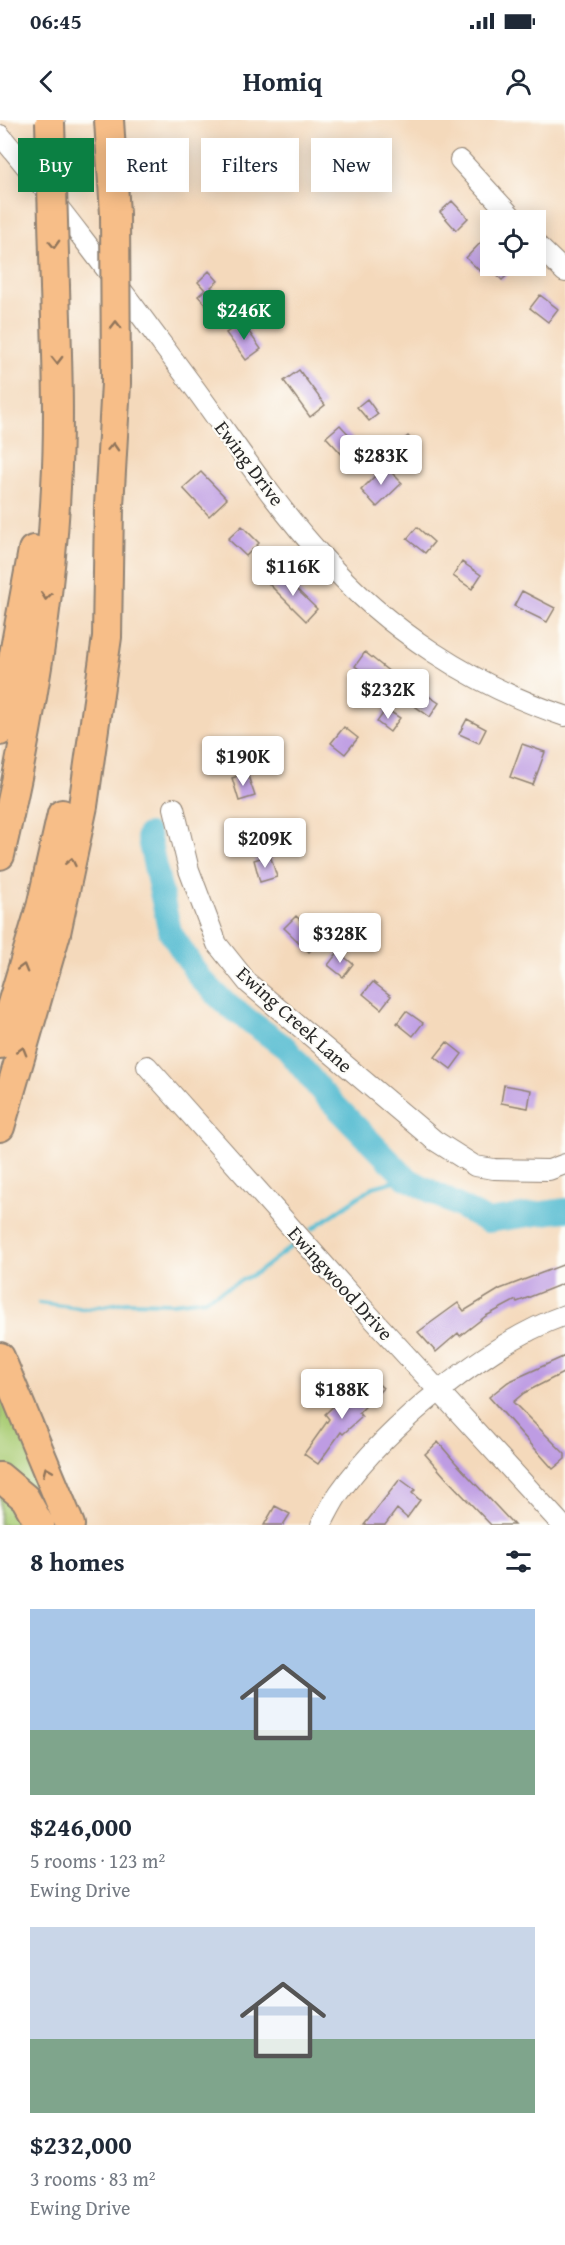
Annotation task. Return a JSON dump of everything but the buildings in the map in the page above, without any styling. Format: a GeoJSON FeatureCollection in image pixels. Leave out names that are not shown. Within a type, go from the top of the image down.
{"type":"FeatureCollection","features":[{"type":"Feature","properties":{"kind":"highway"},"geometry":{"type":"LineString","coordinates":[[0,1127],[56,933],[84,806],[107,637],[109,506],[116,383],[115,214],[109,120]]}},
{"type":"Feature","properties":{"kind":"highway"},"geometry":{"type":"LineString","coordinates":[[0,855],[24,748],[45,603],[56,487],[56,287],[50,121]]}},
{"type":"Feature","properties":{"kind":"highway"},"geometry":{"type":"LineString","coordinates":[[0,731],[36,538],[57,391]]}},
{"type":"Feature","properties":{"kind":"highway"},"geometry":{"type":"LineString","coordinates":[[0,1044],[41,907],[73,764],[89,667],[109,506]]}},
{"type":"Feature","properties":{"kind":"highway"},"geometry":{"type":"LineString","coordinates":[[0,1357],[70,1525]]}},
{"type":"Feature","properties":{"kind":"highway"},"geometry":{"type":"LineString","coordinates":[[0,1477],[25,1498],[40,1525]]}},
{"type":"Feature","properties":{"kind":"street","name":"Ewing Drive"},"geometry":{"type":"LineString","coordinates":[[0,135],[142,318],[260,478],[322,557],[382,614],[445,662],[537,707],[565,716]]}},
{"type":"Feature","properties":{"kind":"street"},"geometry":{"type":"LineString","coordinates":[[460,160],[505,210]]}},
{"type":"Feature","properties":{"kind":"street"},"geometry":{"type":"LineString","coordinates":[[546,254],[565,272]]}},
{"type":"Feature","properties":{"kind":"street","name":"Ewing Creek Lane"},"geometry":{"type":"LineString","coordinates":[[174,808],[189,870],[217,944],[248,983],[434,1140],[475,1166],[494,1169],[549,1170],[565,1164]]}},
{"type":"Feature","properties":{"kind":"street","name":"Ewingwood Drive"},"geometry":{"type":"LineString","coordinates":[[147,1066],[562,1525]]}},
{"type":"Feature","properties":{"kind":"street"},"geometry":{"type":"LineString","coordinates":[[321,1525],[339,1493],[384,1442],[440,1392],[486,1355],[565,1315]]}},
{"type":"Feature","properties":{"kind":"green space"},"geometry":{"type":"Polygon","coordinates":[[[0,1378],[62,1525],[47,1525],[0,1470],[0,1378]]]}},
{"type":"Feature","properties":{"kind":"green space"},"geometry":{"type":"Polygon","coordinates":[[[0,1493],[19,1511],[26,1525],[0,1525],[0,1493]]]}},
{"type":"Feature","properties":{"kind":"waterway"},"geometry":{"type":"LineString","coordinates":[[148,835],[170,932],[200,978],[225,1003],[286,1048],[322,1092],[406,1178],[487,1221],[565,1210]]}},
{"type":"Feature","properties":{"kind":"waterway"},"geometry":{"type":"LineString","coordinates":[[312,1229],[373,1187],[406,1178]]}},
{"type":"Feature","properties":{"kind":"waterway"},"geometry":{"type":"LineString","coordinates":[[39,1303],[87,1309],[126,1302],[172,1303],[205,1299],[258,1272],[292,1246]]}}]}
